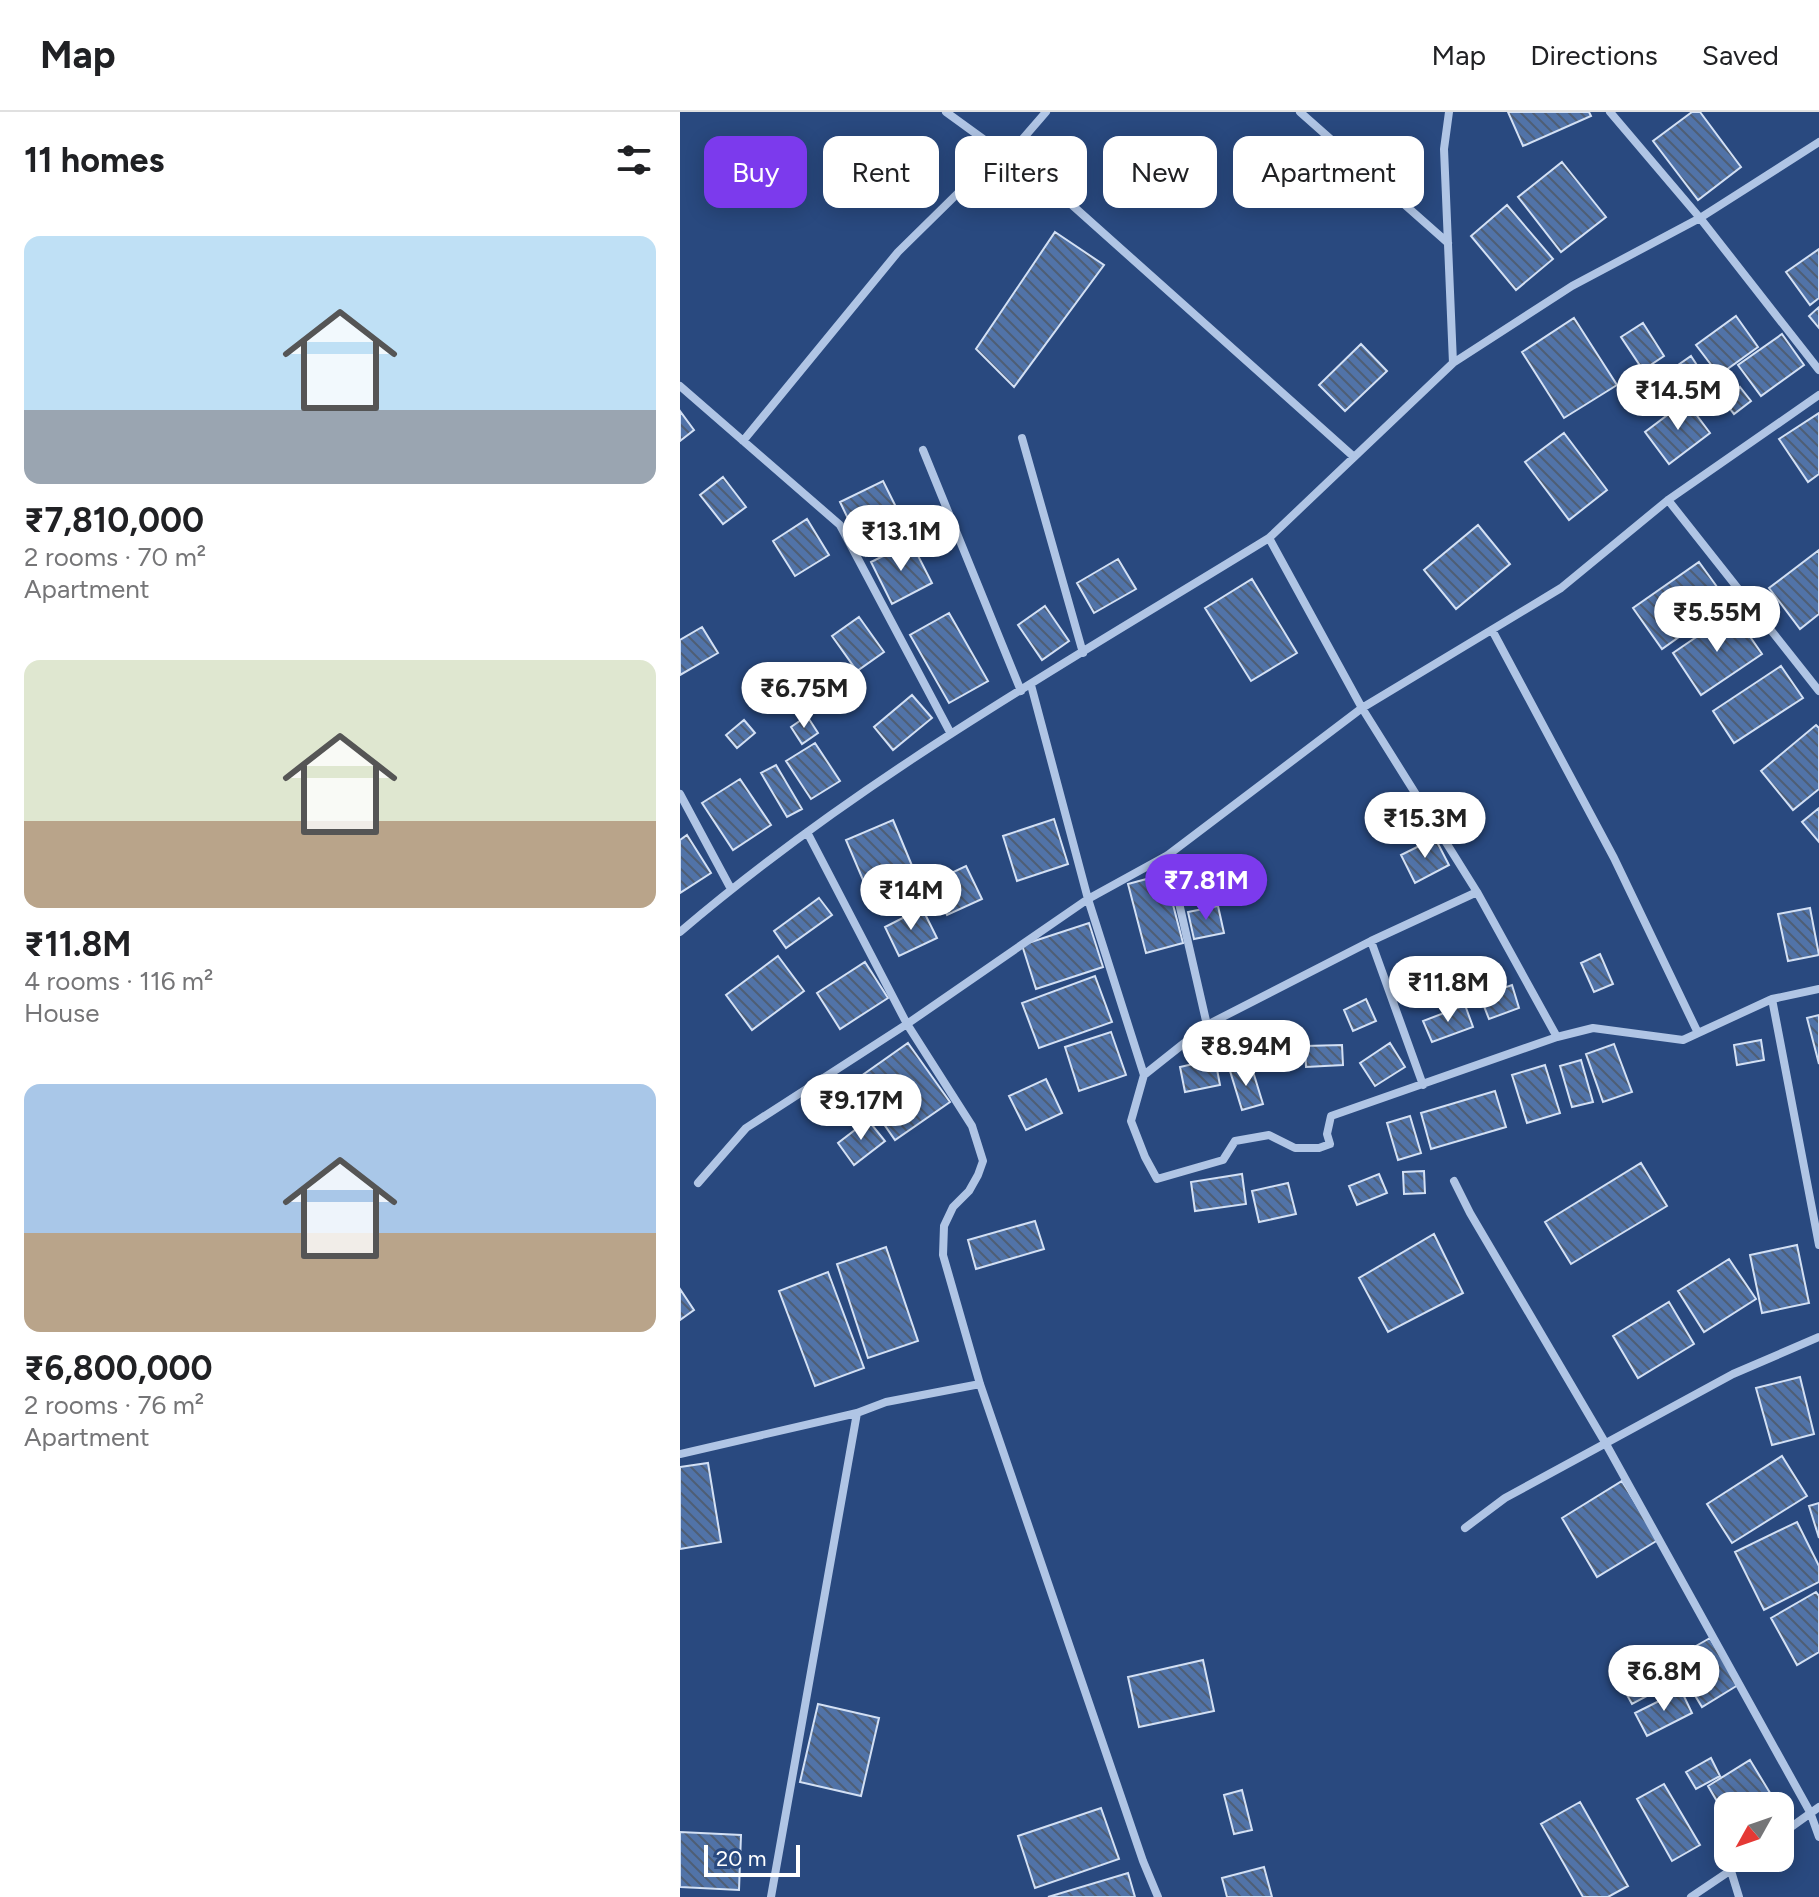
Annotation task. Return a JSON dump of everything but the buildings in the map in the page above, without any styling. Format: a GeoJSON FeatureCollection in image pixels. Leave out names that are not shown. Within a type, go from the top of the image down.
{"type":"FeatureCollection","features":[{"type":"Feature","properties":{"kind":"street"},"geometry":{"type":"LineString","coordinates":[[946,112],[979,136]]}},
{"type":"Feature","properties":{"kind":"street"},"geometry":{"type":"LineString","coordinates":[[1025,136],[1046,112]]}},
{"type":"Feature","properties":{"kind":"street"},"geometry":{"type":"LineString","coordinates":[[1300,112],[1448,243]]}},
{"type":"Feature","properties":{"kind":"street"},"geometry":{"type":"LineString","coordinates":[[1449,112],[1444,149],[1453,363]]}},
{"type":"Feature","properties":{"kind":"street"},"geometry":{"type":"LineString","coordinates":[[1610,112],[1700,218],[1819,370]]}},
{"type":"Feature","properties":{"kind":"street"},"geometry":{"type":"LineString","coordinates":[[680,932],[731,889],[899,766],[1269,538],[1453,363],[1572,286],[1700,218],[1819,142]]}},
{"type":"Feature","properties":{"kind":"street"},"geometry":{"type":"LineString","coordinates":[[743,441],[898,252],[955,196]]}},
{"type":"Feature","properties":{"kind":"street"},"geometry":{"type":"LineString","coordinates":[[1075,208],[1354,457]]}},
{"type":"Feature","properties":{"kind":"street"},"geometry":{"type":"LineString","coordinates":[[680,386],[840,525],[951,734]]}},
{"type":"Feature","properties":{"kind":"street"},"geometry":{"type":"LineString","coordinates":[[698,1183],[746,1128],[907,1024],[1088,899],[1168,855],[1362,708],[1561,588],[1668,500],[1819,395]]}},
{"type":"Feature","properties":{"kind":"street"},"geometry":{"type":"LineString","coordinates":[[1022,438],[1083,653]]}},
{"type":"Feature","properties":{"kind":"street"},"geometry":{"type":"LineString","coordinates":[[923,450],[1021,691]]}},
{"type":"Feature","properties":{"kind":"street"},"geometry":{"type":"LineString","coordinates":[[1668,500],[1819,691]]}},
{"type":"Feature","properties":{"kind":"street"},"geometry":{"type":"LineString","coordinates":[[1269,538],[1362,708],[1477,892],[1557,1037]]}},
{"type":"Feature","properties":{"kind":"street"},"geometry":{"type":"LineString","coordinates":[[1492,630],[1614,858],[1698,1033]]}},
{"type":"Feature","properties":{"kind":"street"},"geometry":{"type":"LineString","coordinates":[[1031,685],[1088,899],[1144,1075],[1131,1121],[1157,1179],[1223,1160],[1235,1141],[1269,1135],[1295,1148],[1319,1148],[1330,1144],[1327,1134],[1331,1116],[1557,1037],[1593,1028],[1683,1040],[1772,999],[1819,989]]}},
{"type":"Feature","properties":{"kind":"street"},"geometry":{"type":"LineString","coordinates":[[680,794],[731,889]]}},
{"type":"Feature","properties":{"kind":"street"},"geometry":{"type":"LineString","coordinates":[[807,832],[907,1024],[972,1126],[983,1161],[969,1191],[953,1207],[944,1226],[943,1255],[980,1384],[1158,1897]]}},
{"type":"Feature","properties":{"kind":"street"},"geometry":{"type":"LineString","coordinates":[[1168,855],[1207,1025]]}},
{"type":"Feature","properties":{"kind":"street"},"geometry":{"type":"LineString","coordinates":[[1144,1075],[1207,1025],[1371,941],[1477,892]]}},
{"type":"Feature","properties":{"kind":"street"},"geometry":{"type":"LineString","coordinates":[[1371,941],[1423,1085]]}},
{"type":"Feature","properties":{"kind":"street"},"geometry":{"type":"LineString","coordinates":[[1772,999],[1819,1245]]}},
{"type":"Feature","properties":{"kind":"street"},"geometry":{"type":"LineString","coordinates":[[1454,1181],[1606,1444],[1810,1812],[1819,1837]]}},
{"type":"Feature","properties":{"kind":"street"},"geometry":{"type":"LineString","coordinates":[[1465,1528],[1505,1498],[1733,1374],[1819,1337]]}},
{"type":"Feature","properties":{"kind":"street"},"geometry":{"type":"LineString","coordinates":[[680,1454],[857,1413],[886,1402],[980,1384]]}},
{"type":"Feature","properties":{"kind":"street"},"geometry":{"type":"LineString","coordinates":[[771,1897],[857,1413]]}},
{"type":"Feature","properties":{"kind":"street"},"geometry":{"type":"LineString","coordinates":[[1794,1824],[1819,1807]]}},
{"type":"Feature","properties":{"kind":"street"},"geometry":{"type":"LineString","coordinates":[[1691,1897],[1729,1872]]}},
{"type":"Feature","properties":{"kind":"street"},"geometry":{"type":"LineString","coordinates":[[1731,1872],[1739,1897]]}}]}
